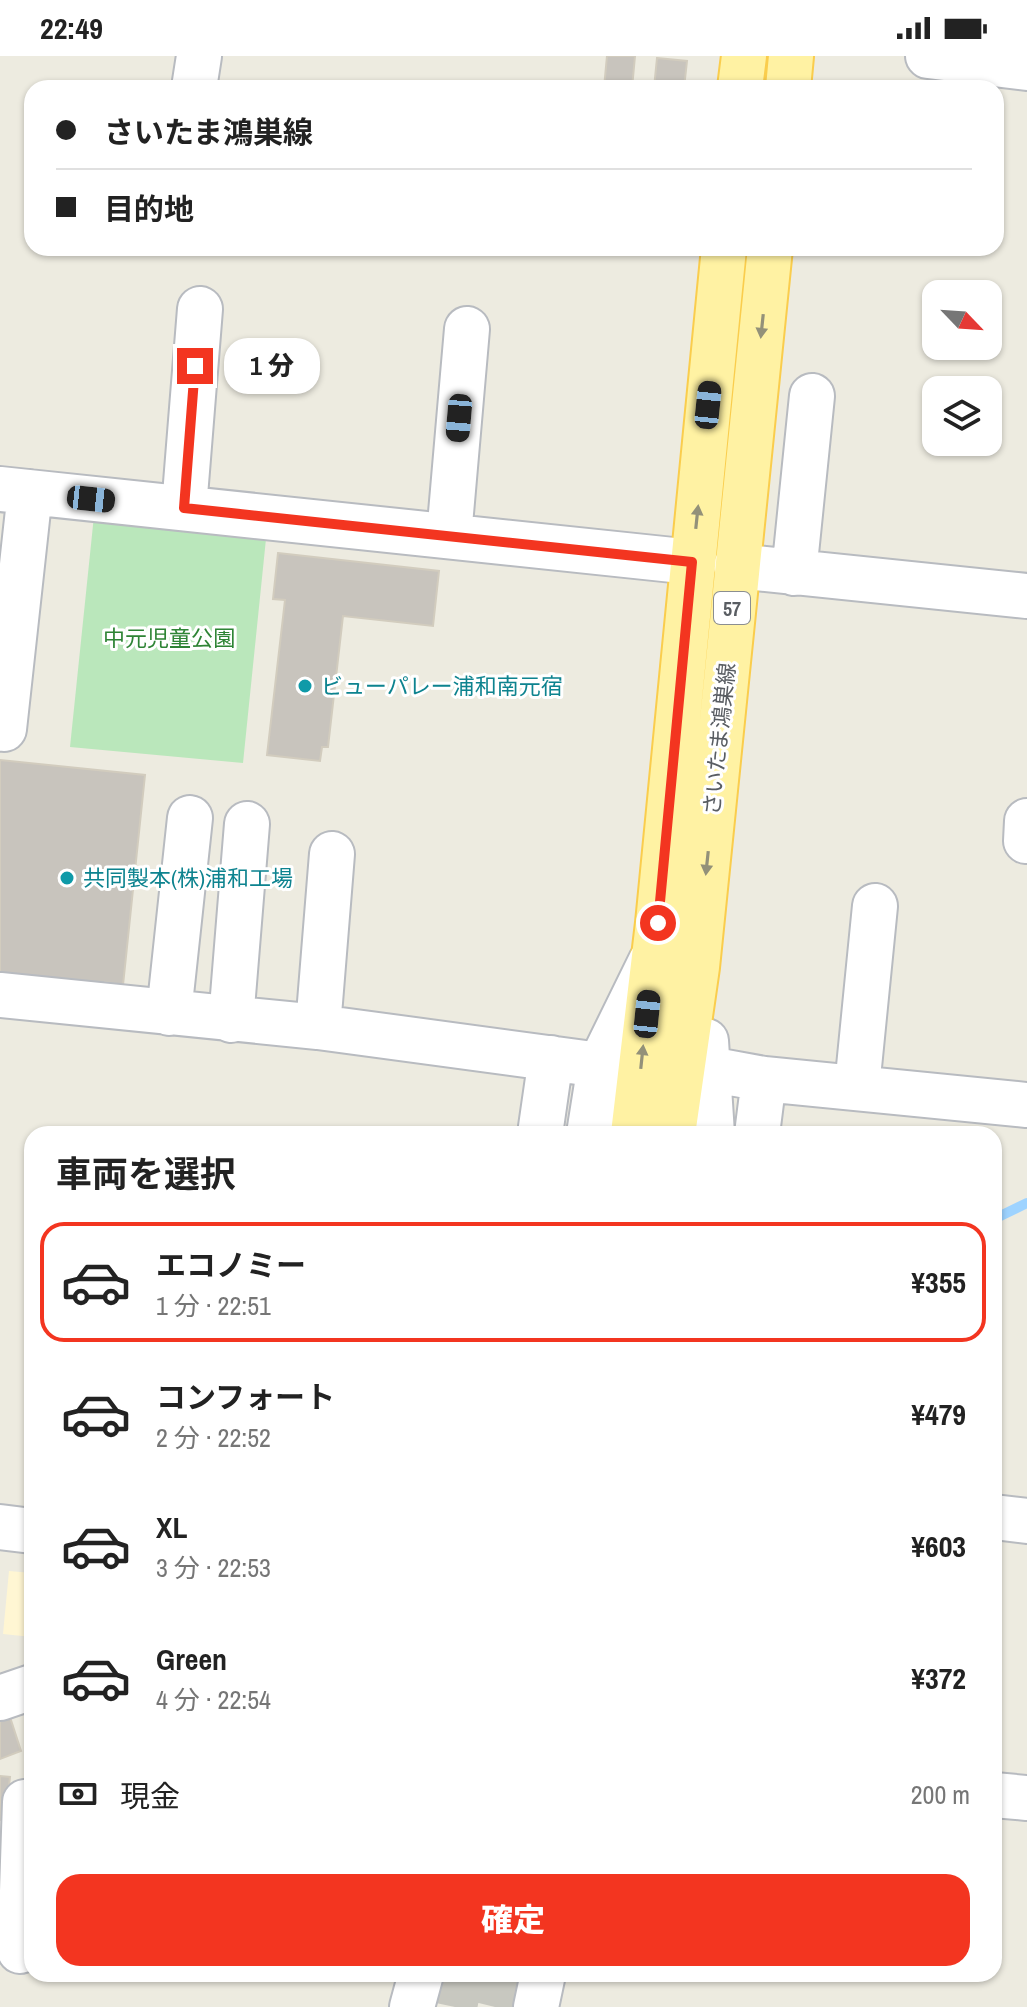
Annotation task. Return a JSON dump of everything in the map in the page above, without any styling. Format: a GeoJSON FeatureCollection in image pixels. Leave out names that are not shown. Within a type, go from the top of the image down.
{"type":"FeatureCollection","features":[{"type":"Feature","properties":{"kind":"main road"},"geometry":{"type":"LineString","coordinates":[[741,80],[744,56]]}},
{"type":"Feature","properties":{"kind":"main road"},"geometry":{"type":"LineString","coordinates":[[789,80],[791,56]]}},
{"type":"Feature","properties":{"kind":"main road","name":"さいたま鴻巣線"},"geometry":{"type":"LineString","coordinates":[[634,1126],[723,256]]}},
{"type":"Feature","properties":{"kind":"main road","name":"さいたま鴻巣線"},"geometry":{"type":"LineString","coordinates":[[674,1126],[697,967],[769,256]]}},
{"type":"Feature","properties":{"kind":"street"},"geometry":{"type":"LineString","coordinates":[[195,80],[199,56]]}},
{"type":"Feature","properties":{"kind":"street"},"geometry":{"type":"LineString","coordinates":[[928,56],[1027,68]]}},
{"type":"Feature","properties":{"kind":"street"},"geometry":{"type":"LineString","coordinates":[[184,508],[200,309]]}},
{"type":"Feature","properties":{"kind":"street"},"geometry":{"type":"LineString","coordinates":[[449,536],[467,329]]}},
{"type":"Feature","properties":{"kind":"street"},"geometry":{"type":"LineString","coordinates":[[794,573],[812,396]]}},
{"type":"Feature","properties":{"kind":"street"},"geometry":{"type":"LineString","coordinates":[[4,729],[15,491],[692,562]]}},
{"type":"Feature","properties":{"kind":"street"},"geometry":{"type":"LineString","coordinates":[[736,566],[1027,596]]}},
{"type":"Feature","properties":{"kind":"street"},"geometry":{"type":"LineString","coordinates":[[169,1013],[190,818]]}},
{"type":"Feature","properties":{"kind":"street"},"geometry":{"type":"LineString","coordinates":[[231,1020],[247,824]]}},
{"type":"Feature","properties":{"kind":"street"},"geometry":{"type":"LineString","coordinates":[[318,1027],[332,854]]}},
{"type":"Feature","properties":{"kind":"street"},"geometry":{"type":"LineString","coordinates":[[857,1087],[875,906]]}},
{"type":"Feature","properties":{"kind":"street"},"geometry":{"type":"LineString","coordinates":[[590,1126],[600,1065],[653,957]]}},
{"type":"Feature","properties":{"kind":"street"},"geometry":{"type":"LineString","coordinates":[[697,967],[709,1069],[712,1126]]}},
{"type":"Feature","properties":{"kind":"street"},"geometry":{"type":"LineString","coordinates":[[0,995],[318,1027],[600,1065]]}},
{"type":"Feature","properties":{"kind":"street"},"geometry":{"type":"LineString","coordinates":[[541,1126],[551,1058]]}},
{"type":"Feature","properties":{"kind":"street"},"geometry":{"type":"LineString","coordinates":[[709,1069],[764,1079],[1027,1105]]}},
{"type":"Feature","properties":{"kind":"street"},"geometry":{"type":"LineString","coordinates":[[758,1126],[764,1079]]}},
{"type":"Feature","properties":{"kind":"street"},"geometry":{"type":"LineString","coordinates":[[1002,1518],[1027,1521]]}},
{"type":"Feature","properties":{"kind":"street"},"geometry":{"type":"LineString","coordinates":[[0,1527],[24,1530]]}},
{"type":"Feature","properties":{"kind":"street"},"geometry":{"type":"LineString","coordinates":[[0,1698],[24,1690]]}},
{"type":"Feature","properties":{"kind":"street"},"geometry":{"type":"LineString","coordinates":[[1002,1796],[1027,1798]]}},
{"type":"Feature","properties":{"kind":"street"},"geometry":{"type":"LineString","coordinates":[[17,1951],[24,1821]]}},
{"type":"Feature","properties":{"kind":"street"},"geometry":{"type":"LineString","coordinates":[[412,2007],[419,1982]]}},
{"type":"Feature","properties":{"kind":"street"},"geometry":{"type":"LineString","coordinates":[[536,2007],[541,1982]]}},
{"type":"Feature","properties":{"kind":"shaded area"},"geometry":{"type":"Polygon","coordinates":[[[9,1571],[24,1572],[24,1636],[3,1634],[9,1571]]]}},
{"type":"Feature","properties":{"kind":"green space","name":"中元児童公園"},"geometry":{"type":"Polygon","coordinates":[[[95,506],[267,529],[243,763],[70,747],[95,506]]]}},
{"type":"Feature","properties":{"kind":"building"},"geometry":{"type":"Polygon","coordinates":[[[607,56],[635,56],[633,80],[605,80],[607,56]]]}},
{"type":"Feature","properties":{"kind":"building"},"geometry":{"type":"Polygon","coordinates":[[[657,58],[687,61],[685,80],[655,80],[657,58]]]}},
{"type":"Feature","properties":{"kind":"building","name":"ビューパレー浦和南元宿"},"geometry":{"type":"Polygon","coordinates":[[[278,553],[439,571],[433,626],[343,616],[328,747],[322,747],[320,761],[267,755],[285,600],[273,599],[278,553]]]}},
{"type":"Feature","properties":{"kind":"building","name":"共同製本(株)浦和工場"},"geometry":{"type":"Polygon","coordinates":[[[0,760],[145,775],[123,985],[105,982],[101,1001],[0,989],[0,760]]]}},
{"type":"Feature","properties":{"kind":"building"},"geometry":{"type":"Polygon","coordinates":[[[10,1717],[21,1751],[0,1759],[0,1720],[10,1717]]]}},
{"type":"Feature","properties":{"kind":"building"},"geometry":{"type":"Polygon","coordinates":[[[0,1776],[10,1777],[5,1820],[0,1820],[0,1776]]]}},
{"type":"Feature","properties":{"kind":"waterway"},"geometry":{"type":"LineString","coordinates":[[1002,1215],[1027,1203]]}},
{"type":"Feature","properties":{"kind":"tunnel"},"geometry":{"type":"LineString","coordinates":[[455,2007],[460,1982]]}},
{"type":"Feature","properties":{"kind":"tunnel"},"geometry":{"type":"LineString","coordinates":[[495,2007],[501,1982]]}},
{"type":"Feature","properties":{"kind":"place","name":"ビューパレー浦和南元宿"},"geometry":{"type":"Point","coordinates":[305,686]}},
{"type":"Feature","properties":{"kind":"place","name":"共同製本(株)浦和工場"},"geometry":{"type":"Point","coordinates":[67,878]}},
{"type":"Feature","properties":{"kind":"route"},"geometry":{"type":"LineString","coordinates":[[195,366],[184,508],[692,562],[658,923]]}}]}
